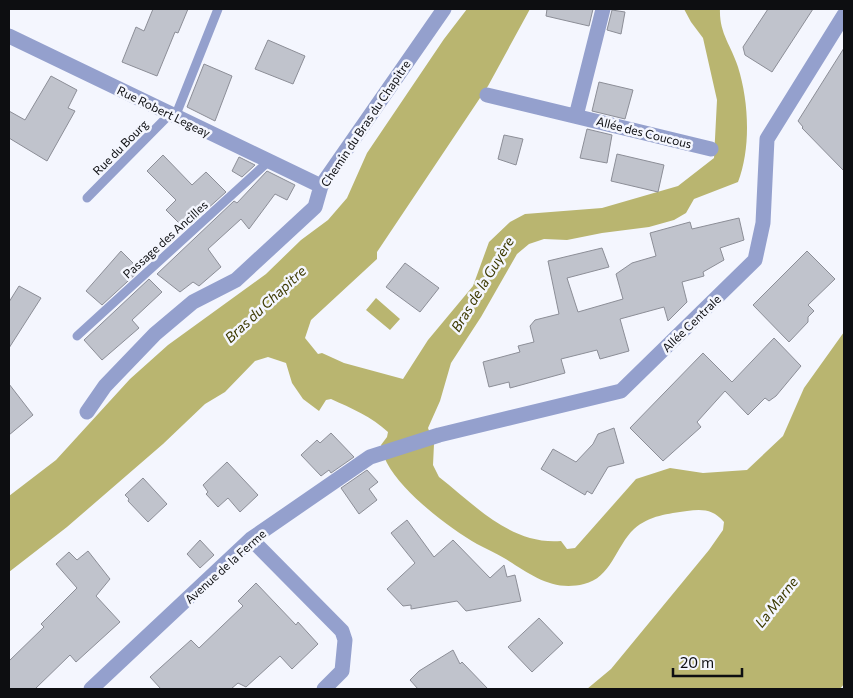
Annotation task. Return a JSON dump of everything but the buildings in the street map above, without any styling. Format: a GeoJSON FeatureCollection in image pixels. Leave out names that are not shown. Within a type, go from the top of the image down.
{"type":"FeatureCollection","features":[{"type":"Feature","properties":{"kind":"street","name":"Chemin du Bras du Chapitre"},"geometry":{"type":"LineString","coordinates":[[87,412],[105,386],[155,334],[194,302],[236,280],[315,207],[320,186],[444,9]]}},
{"type":"Feature","properties":{"kind":"street"},"geometry":{"type":"LineString","coordinates":[[576,116],[602,9]]}},
{"type":"Feature","properties":{"kind":"street","name":"Allée Centrale"},"geometry":{"type":"LineString","coordinates":[[370,457],[439,434],[621,391],[756,260],[762,223],[767,139],[844,15]]}},
{"type":"Feature","properties":{"kind":"street","name":"Rue Robert Legeay"},"geometry":{"type":"LineString","coordinates":[[9,36],[320,186]]}},
{"type":"Feature","properties":{"kind":"street","name":"Allée des Coucous"},"geometry":{"type":"LineString","coordinates":[[487,95],[712,149]]}},
{"type":"Feature","properties":{"kind":"street","name":"Avenue de la Ferme"},"geometry":{"type":"LineString","coordinates":[[91,689],[251,540],[370,457]]}},
{"type":"Feature","properties":{"kind":"street"},"geometry":{"type":"LineString","coordinates":[[251,540],[342,632],[345,640],[342,672],[324,689]]}},
{"type":"Feature","properties":{"kind":"lane"},"geometry":{"type":"LineString","coordinates":[[172,115],[218,9]]}},
{"type":"Feature","properties":{"kind":"lane","name":"Rue du Bourg"},"geometry":{"type":"LineString","coordinates":[[87,198],[172,115]]}},
{"type":"Feature","properties":{"kind":"lane","name":"Passage des Ancilles"},"geometry":{"type":"LineString","coordinates":[[77,336],[269,161]]}},
{"type":"Feature","properties":{"kind":"water"},"geometry":{"type":"Polygon","coordinates":[[[467,9],[530,9],[488,86],[377,252],[377,259],[311,320],[305,338],[318,354],[322,353],[344,363],[403,379],[428,340],[473,286],[489,242],[510,222],[525,214],[602,208],[678,186],[714,158],[717,100],[703,38],[684,9],[720,9],[723,32],[742,81],[746,110],[747,140],[738,182],[694,199],[686,213],[674,220],[649,227],[567,240],[544,239],[529,244],[517,254],[481,317],[451,363],[440,401],[428,428],[434,444],[433,465],[439,477],[481,511],[510,530],[526,537],[543,541],[561,541],[567,549],[575,548],[636,479],[670,468],[703,473],[747,470],[783,436],[804,388],[844,332],[844,684],[840,689],[587,689],[611,669],[709,550],[723,530],[724,522],[711,512],[702,510],[673,513],[653,518],[634,529],[607,568],[593,581],[572,586],[551,584],[477,544],[440,519],[403,486],[386,461],[381,445],[388,432],[361,413],[331,399],[326,400],[319,411],[303,399],[292,383],[286,363],[268,357],[255,361],[225,392],[205,404],[163,444],[67,527],[9,572],[9,496],[56,460],[130,379],[168,345],[266,274],[301,240],[328,220],[347,198],[367,153],[444,39],[467,9]]]}},
{"type":"Feature","properties":{"kind":"water"},"geometry":{"type":"Polygon","coordinates":[[[376,298],[400,319],[390,330],[366,310],[376,298]]]}},
{"type":"Feature","properties":{"kind":"water label","name":"Bras de la Guyère"},"geometry":{"type":"Point","coordinates":[482,284]}},
{"type":"Feature","properties":{"kind":"water label","name":"Bras du Chapitre"},"geometry":{"type":"Point","coordinates":[265,304]}},
{"type":"Feature","properties":{"kind":"water label","name":"La Marne"},"geometry":{"type":"Point","coordinates":[776,602]}}]}
